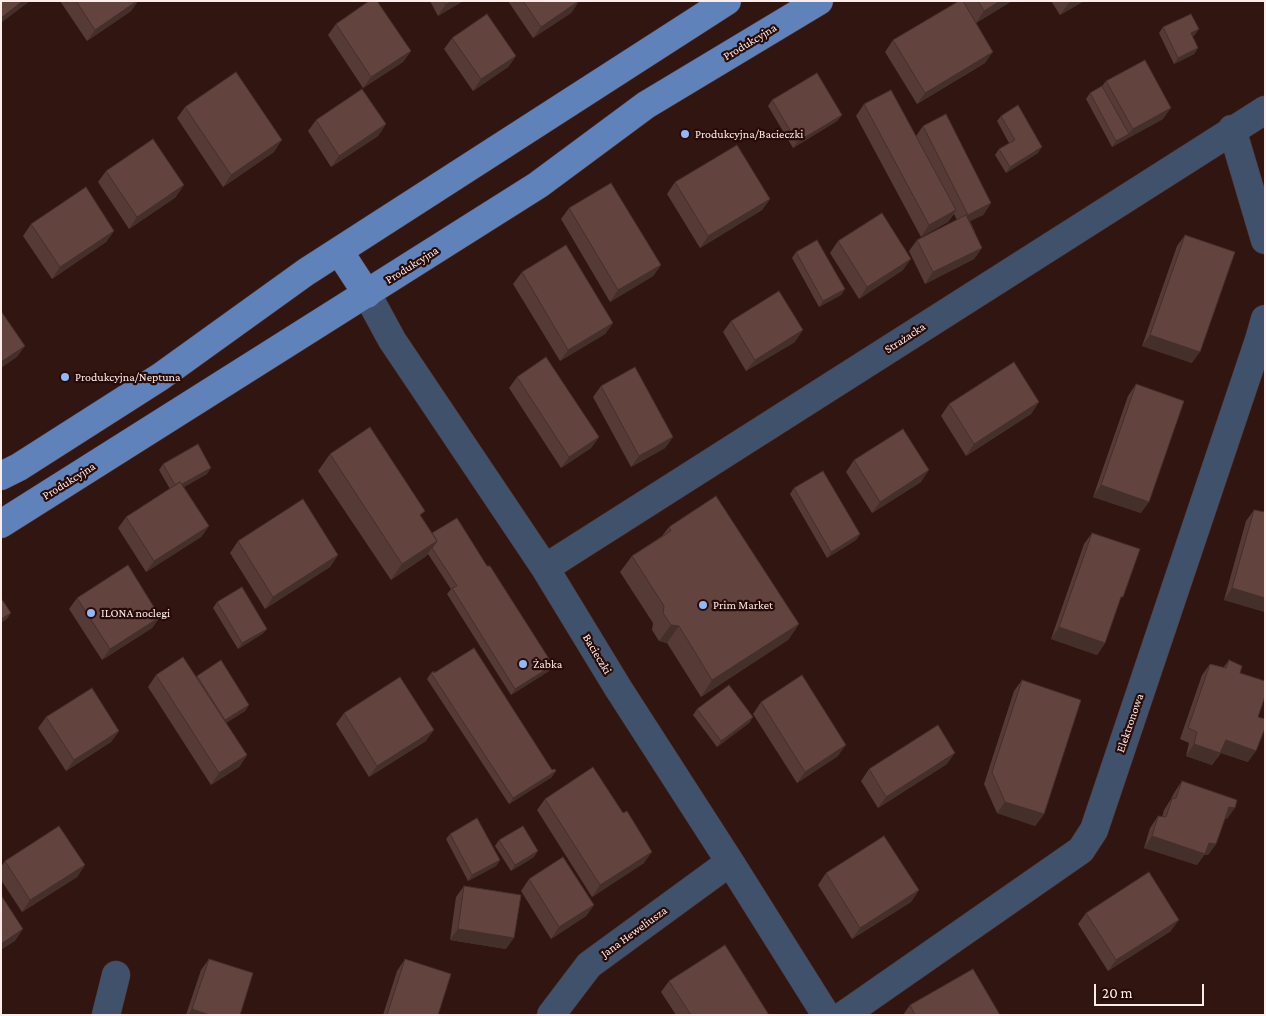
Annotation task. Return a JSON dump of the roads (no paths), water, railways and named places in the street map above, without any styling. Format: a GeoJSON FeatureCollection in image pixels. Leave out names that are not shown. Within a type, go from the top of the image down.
{"type":"FeatureCollection","features":[{"type":"Feature","properties":{"kind":"main road"},"geometry":{"type":"LineString","coordinates":[[1,476],[19,467],[160,377],[285,286],[727,1]]}},
{"type":"Feature","properties":{"kind":"main road","name":"Produkcyjna"},"geometry":{"type":"LineString","coordinates":[[1,524],[538,185],[646,105],[819,1]]}},
{"type":"Feature","properties":{"kind":"main road"},"geometry":{"type":"LineString","coordinates":[[338,251],[367,294]]}},
{"type":"Feature","properties":{"kind":"street","name":"Strażacka"},"geometry":{"type":"LineString","coordinates":[[545,568],[1232,129],[1265,110]]}},
{"type":"Feature","properties":{"kind":"street"},"geometry":{"type":"LineString","coordinates":[[1232,129],[1265,240]]}},
{"type":"Feature","properties":{"kind":"street","name":"Bacieczki"},"geometry":{"type":"LineString","coordinates":[[367,294],[392,340],[545,568],[618,688],[826,1015]]}},
{"type":"Feature","properties":{"kind":"street","name":"Elektronowa"},"geometry":{"type":"LineString","coordinates":[[844,1015],[1081,850],[1094,830],[1265,320]]}},
{"type":"Feature","properties":{"kind":"street","name":"Jana Heweliusza"},"geometry":{"type":"LineString","coordinates":[[551,1015],[589,965],[730,862]]}},
{"type":"Feature","properties":{"kind":"street"},"geometry":{"type":"LineString","coordinates":[[106,1015],[116,975]]}},
{"type":"Feature","properties":{"kind":"place","name":"Produkcyjna/Bacieczki"},"geometry":{"type":"Point","coordinates":[685,134]}},
{"type":"Feature","properties":{"kind":"place","name":"Produkcyjna/Neptuna"},"geometry":{"type":"Point","coordinates":[65,377]}},
{"type":"Feature","properties":{"kind":"place","name":"Prim Market"},"geometry":{"type":"Point","coordinates":[703,605]}},
{"type":"Feature","properties":{"kind":"place","name":"ILONA noclegi"},"geometry":{"type":"Point","coordinates":[91,613]}},
{"type":"Feature","properties":{"kind":"place","name":"Żabka"},"geometry":{"type":"Point","coordinates":[523,664]}}]}
